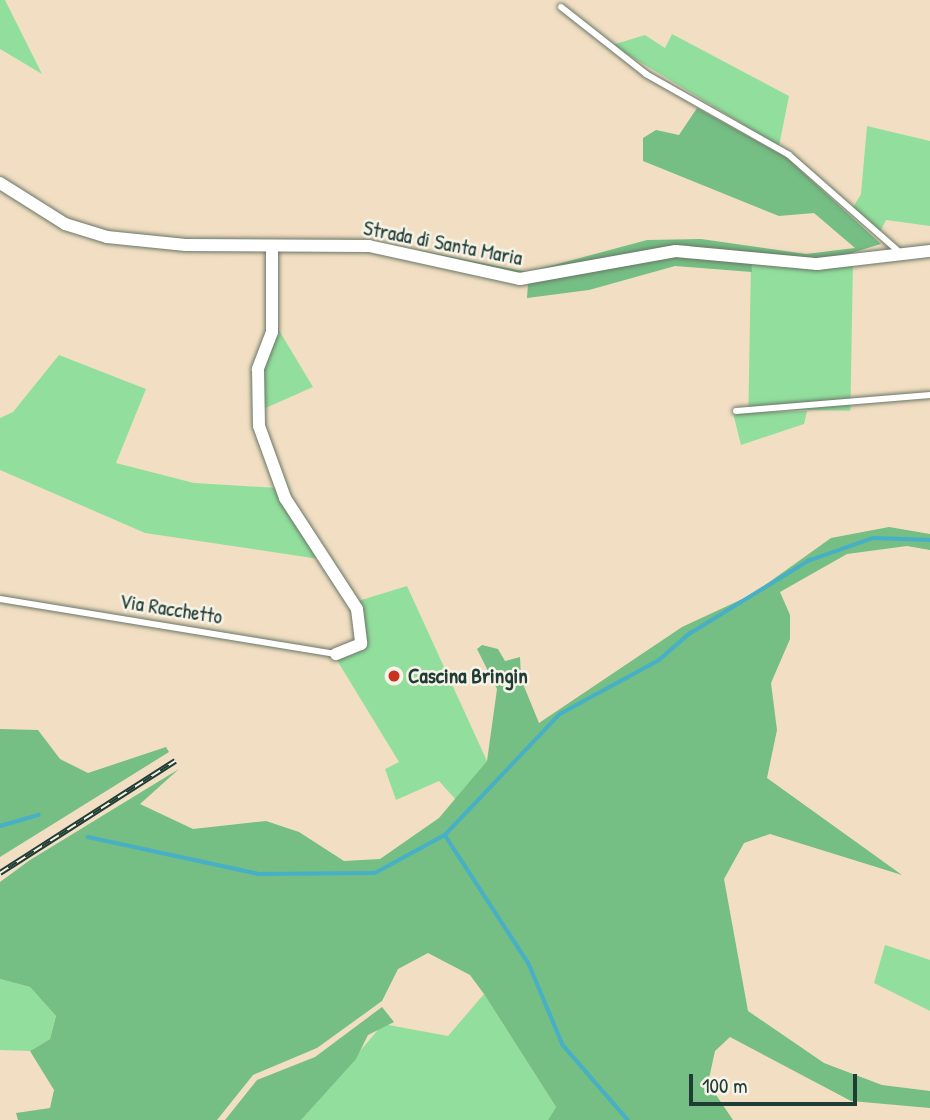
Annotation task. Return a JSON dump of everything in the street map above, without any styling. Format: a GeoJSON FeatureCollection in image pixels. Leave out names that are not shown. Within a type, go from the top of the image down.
{"type":"FeatureCollection","features":[{"type":"Feature","properties":{"kind":"street","name":"Strada di Santa Maria"},"geometry":{"type":"LineString","coordinates":[[0,183],[58,221],[96,235],[272,247],[376,246],[520,279],[676,251],[817,264],[897,250],[930,251]]}},
{"type":"Feature","properties":{"kind":"street"},"geometry":{"type":"LineString","coordinates":[[272,247],[272,332],[258,369],[259,426],[285,498],[358,609],[361,645],[336,654]]}},
{"type":"Feature","properties":{"kind":"lane"},"geometry":{"type":"LineString","coordinates":[[561,8],[646,74],[789,155],[897,250]]}},
{"type":"Feature","properties":{"kind":"lane"},"geometry":{"type":"LineString","coordinates":[[736,411],[930,395]]}},
{"type":"Feature","properties":{"kind":"lane","name":"Via Racchetto"},"geometry":{"type":"LineString","coordinates":[[0,599],[336,654]]}},
{"type":"Feature","properties":{"kind":"green space"},"geometry":{"type":"Polygon","coordinates":[[[0,0],[5,0],[42,74],[0,49],[0,0]]]}},
{"type":"Feature","properties":{"kind":"green space"},"geometry":{"type":"Polygon","coordinates":[[[672,34],[789,96],[779,146],[612,45],[645,35],[665,48],[672,34]]]}},
{"type":"Feature","properties":{"kind":"green space"},"geometry":{"type":"Polygon","coordinates":[[[697,108],[787,158],[881,244],[825,261],[709,248],[527,275],[413,249],[528,272],[647,240],[701,239],[806,254],[855,248],[814,213],[779,216],[643,161],[643,138],[656,130],[679,135],[697,108]]]}},
{"type":"Feature","properties":{"kind":"green space"},"geometry":{"type":"Polygon","coordinates":[[[867,126],[930,141],[930,226],[886,220],[879,234],[851,211],[861,194],[867,126]]]}},
{"type":"Feature","properties":{"kind":"green space"},"geometry":{"type":"Polygon","coordinates":[[[666,255],[751,260],[752,272],[675,266],[589,290],[527,298],[528,283],[666,255]]]}},
{"type":"Feature","properties":{"kind":"green space"},"geometry":{"type":"Polygon","coordinates":[[[751,260],[853,262],[850,411],[748,409],[751,260]]]}},
{"type":"Feature","properties":{"kind":"green space"},"geometry":{"type":"Polygon","coordinates":[[[277,327],[313,387],[261,410],[261,380],[277,327]]]}},
{"type":"Feature","properties":{"kind":"green space"},"geometry":{"type":"Polygon","coordinates":[[[59,355],[146,389],[116,463],[194,483],[278,488],[326,560],[145,533],[0,470],[0,418],[13,412],[59,355]]]}},
{"type":"Feature","properties":{"kind":"green space"},"geometry":{"type":"Polygon","coordinates":[[[807,411],[804,424],[741,445],[733,413],[807,411]]]}},
{"type":"Feature","properties":{"kind":"green space"},"geometry":{"type":"Polygon","coordinates":[[[889,527],[930,534],[930,550],[907,546],[847,554],[780,592],[790,615],[790,639],[771,683],[777,730],[767,778],[902,875],[770,834],[744,843],[724,879],[748,1011],[824,1063],[882,1085],[930,1091],[930,1108],[851,1101],[730,1037],[715,1051],[708,1083],[733,1120],[548,1120],[556,1107],[484,994],[470,975],[428,953],[398,969],[382,1001],[317,1048],[253,1075],[217,1120],[18,1120],[16,1113],[50,1108],[54,1090],[30,1051],[50,1039],[56,1016],[30,987],[0,979],[0,882],[30,860],[179,769],[140,804],[193,829],[266,821],[299,832],[344,861],[380,859],[439,818],[487,761],[497,689],[477,649],[482,645],[498,649],[505,661],[520,657],[521,679],[539,723],[682,627],[751,595],[831,538],[889,527]]]}},
{"type":"Feature","properties":{"kind":"green space"},"geometry":{"type":"Polygon","coordinates":[[[407,586],[487,761],[456,800],[439,781],[396,800],[385,769],[399,762],[335,657],[353,655],[365,642],[358,601],[407,586]]]}},
{"type":"Feature","properties":{"kind":"green space"},"geometry":{"type":"Polygon","coordinates":[[[0,729],[38,730],[60,759],[88,773],[166,747],[169,752],[0,857],[0,729]]]}},
{"type":"Feature","properties":{"kind":"green space"},"geometry":{"type":"Polygon","coordinates":[[[885,945],[930,960],[930,1011],[874,983],[885,945]]]}},
{"type":"Feature","properties":{"kind":"green space"},"geometry":{"type":"Polygon","coordinates":[[[0,979],[30,987],[56,1016],[50,1039],[30,1051],[0,1050],[0,979]]]}},
{"type":"Feature","properties":{"kind":"green space"},"geometry":{"type":"Polygon","coordinates":[[[484,994],[556,1107],[548,1120],[301,1120],[383,1024],[448,1036],[484,994]]]}},
{"type":"Feature","properties":{"kind":"green space"},"geometry":{"type":"Polygon","coordinates":[[[382,1007],[394,1022],[368,1035],[356,1059],[301,1120],[225,1120],[257,1080],[315,1057],[382,1007]]]}},
{"type":"Feature","properties":{"kind":"waterway"},"geometry":{"type":"LineString","coordinates":[[88,837],[259,874],[375,873],[445,835],[560,714],[659,660],[689,634],[808,561],[873,538],[930,540]]}},
{"type":"Feature","properties":{"kind":"waterway"},"geometry":{"type":"LineString","coordinates":[[0,826],[38,815]]}},
{"type":"Feature","properties":{"kind":"waterway"},"geometry":{"type":"LineString","coordinates":[[445,835],[529,964],[563,1045],[628,1120]]}},
{"type":"Feature","properties":{"kind":"railway"},"geometry":{"type":"LineString","coordinates":[[0,873],[175,761]]}},
{"type":"Feature","properties":{"kind":"place","name":"Cascina Bringin"},"geometry":{"type":"Point","coordinates":[394,676]}}]}
